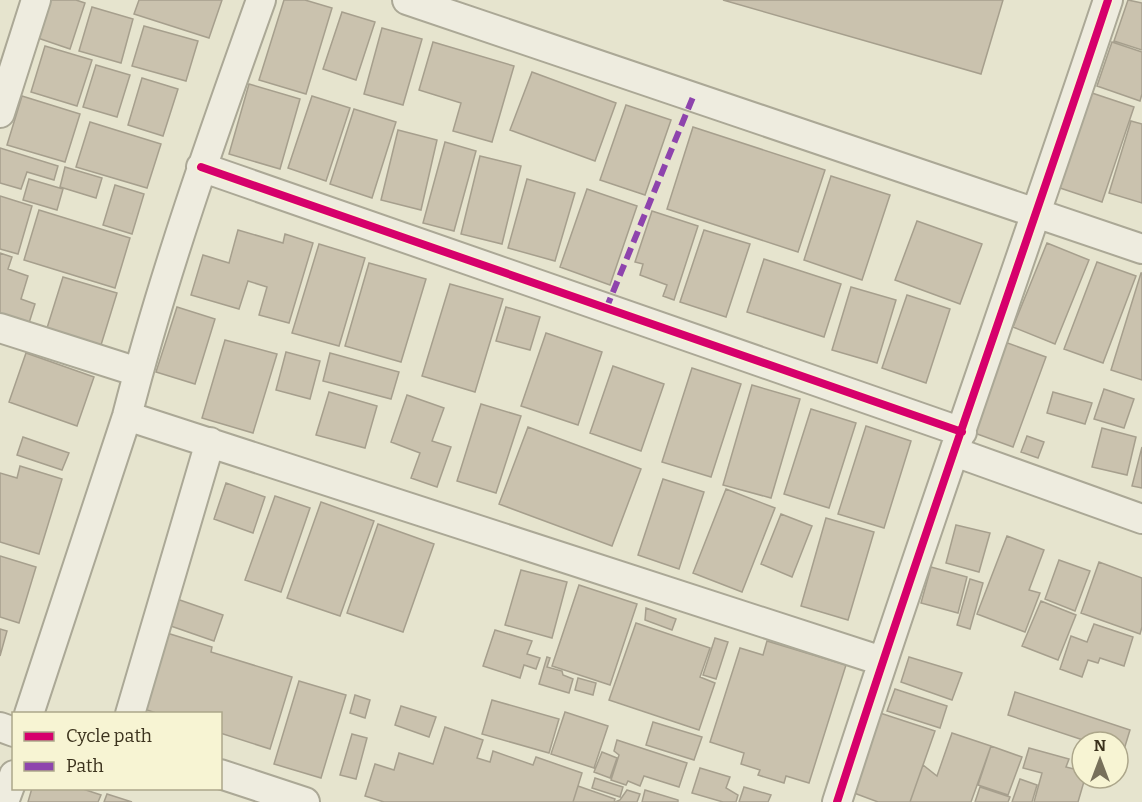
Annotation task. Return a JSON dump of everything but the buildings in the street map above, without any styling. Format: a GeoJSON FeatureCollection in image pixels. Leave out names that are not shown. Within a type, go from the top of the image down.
{"type":"FeatureCollection","features":[{"type":"Feature","properties":{"kind":"street"},"geometry":{"type":"LineString","coordinates":[[0,113],[36,0]]}},
{"type":"Feature","properties":{"kind":"street"},"geometry":{"type":"LineString","coordinates":[[36,711],[201,167],[261,0]]}},
{"type":"Feature","properties":{"kind":"street"},"geometry":{"type":"LineString","coordinates":[[407,0],[1142,249]]}},
{"type":"Feature","properties":{"kind":"street"},"geometry":{"type":"LineString","coordinates":[[837,802],[882,661],[959,442],[1108,0]]}},
{"type":"Feature","properties":{"kind":"street"},"geometry":{"type":"LineString","coordinates":[[201,167],[959,442],[1142,519]]}},
{"type":"Feature","properties":{"kind":"street"},"geometry":{"type":"LineString","coordinates":[[0,328],[138,372]]}},
{"type":"Feature","properties":{"kind":"street"},"geometry":{"type":"LineString","coordinates":[[127,416],[882,661]]}},
{"type":"Feature","properties":{"kind":"street"},"geometry":{"type":"LineString","coordinates":[[131,712],[210,442]]}},
{"type":"Feature","properties":{"kind":"street"},"geometry":{"type":"LineString","coordinates":[[222,775],[245,792],[305,802]]}},
{"type":"Feature","properties":{"kind":"street"},"geometry":{"type":"LineString","coordinates":[[4,802],[12,780]]}},
{"type":"Feature","properties":{"kind":"marked path"},"geometry":{"type":"LineString","coordinates":[[606,309],[693,97]]}},
{"type":"Feature","properties":{"kind":"cycle path"},"geometry":{"type":"LineString","coordinates":[[837,802],[903,601],[1108,0]]}},
{"type":"Feature","properties":{"kind":"cycle path"},"geometry":{"type":"LineString","coordinates":[[201,167],[962,432]]}}]}
